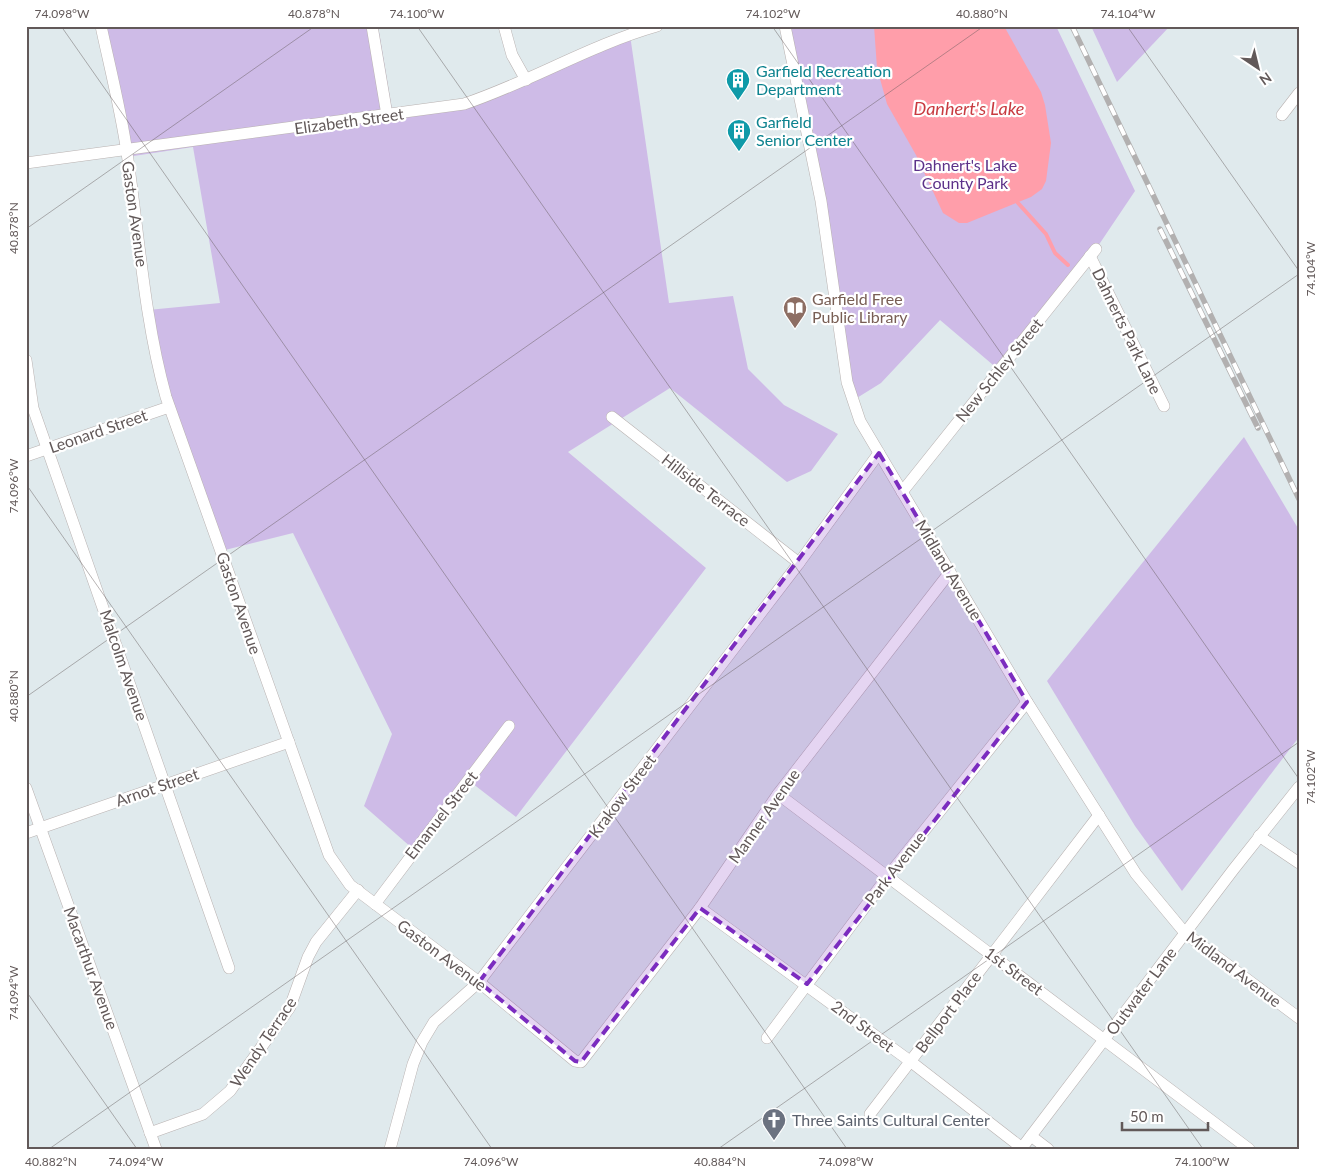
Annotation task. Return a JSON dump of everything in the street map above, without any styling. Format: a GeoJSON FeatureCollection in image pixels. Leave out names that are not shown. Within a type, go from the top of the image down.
{"type":"FeatureCollection","features":[{"type":"Feature","properties":{"kind":"street","name":"Gaston Avenue"},"geometry":{"type":"LineString","coordinates":[[101,26],[127,150],[157,367],[169,407],[329,855],[338,870],[374,904],[479,982],[575,1061],[581,1062]]}},
{"type":"Feature","properties":{"kind":"street"},"geometry":{"type":"LineString","coordinates":[[372,26],[387,115]]}},
{"type":"Feature","properties":{"kind":"street"},"geometry":{"type":"LineString","coordinates":[[504,26],[512,55],[526,80]]}},
{"type":"Feature","properties":{"kind":"street","name":"Elizabeth Street"},"geometry":{"type":"LineString","coordinates":[[26,163],[464,104],[526,80],[614,41],[657,26]]}},
{"type":"Feature","properties":{"kind":"street","name":"Midland Avenue"},"geometry":{"type":"LineString","coordinates":[[785,26],[821,201],[847,382],[860,421],[1027,702],[1136,874],[1185,933],[1299,1018]]}},
{"type":"Feature","properties":{"kind":"street"},"geometry":{"type":"LineString","coordinates":[[1282,115],[1299,93]]}},
{"type":"Feature","properties":{"kind":"street","name":"Dahnerts Park Lane"},"geometry":{"type":"LineString","coordinates":[[1093,253],[1164,406]]}},
{"type":"Feature","properties":{"kind":"street","name":"New Schley Street"},"geometry":{"type":"LineString","coordinates":[[902,492],[1093,253]]}},
{"type":"Feature","properties":{"kind":"street","name":"Malcolm Avenue"},"geometry":{"type":"LineString","coordinates":[[26,360],[33,408],[229,968]]}},
{"type":"Feature","properties":{"kind":"street","name":"Leonard Street"},"geometry":{"type":"LineString","coordinates":[[26,456],[169,407]]}},
{"type":"Feature","properties":{"kind":"street","name":"Hillside Terrace"},"geometry":{"type":"LineString","coordinates":[[612,417],[800,563]]}},
{"type":"Feature","properties":{"kind":"street","name":"Krakow Street"},"geometry":{"type":"LineString","coordinates":[[390,1149],[410,1072],[422,1042],[434,1022],[479,982],[800,563],[879,453]]}},
{"type":"Feature","properties":{"kind":"street","name":"Manner Avenue"},"geometry":{"type":"LineString","coordinates":[[581,1062],[700,908],[778,794],[950,572]]}},
{"type":"Feature","properties":{"kind":"street","name":"Park Avenue"},"geometry":{"type":"LineString","coordinates":[[767,1038],[888,876],[1027,702]]}},
{"type":"Feature","properties":{"kind":"street","name":"Emanuel Street"},"geometry":{"type":"LineString","coordinates":[[374,904],[509,726]]}},
{"type":"Feature","properties":{"kind":"street","name":"Arnot Street"},"geometry":{"type":"LineString","coordinates":[[26,833],[288,742]]}},
{"type":"Feature","properties":{"kind":"street","name":"Outwater Lane"},"geometry":{"type":"LineString","coordinates":[[1021,1148],[1259,836],[1299,787]]}},
{"type":"Feature","properties":{"kind":"street","name":"Macarthur Avenue"},"geometry":{"type":"LineString","coordinates":[[26,788],[156,1149]]}},
{"type":"Feature","properties":{"kind":"street","name":"1st Street"},"geometry":{"type":"LineString","coordinates":[[778,794],[1249,1149]]}},
{"type":"Feature","properties":{"kind":"street","name":"Bellport Place"},"geometry":{"type":"LineString","coordinates":[[870,1114],[1099,815]]}},
{"type":"Feature","properties":{"kind":"street"},"geometry":{"type":"LineString","coordinates":[[1259,836],[1299,863]]}},
{"type":"Feature","properties":{"kind":"street","name":"Wendy Terrace"},"geometry":{"type":"LineString","coordinates":[[150,1133],[203,1114],[230,1091],[290,1007],[316,942],[358,890]]}},
{"type":"Feature","properties":{"kind":"street","name":"2nd Street"},"geometry":{"type":"LineString","coordinates":[[700,908],[807,984],[910,1061],[1021,1148]]}},
{"type":"Feature","properties":{"kind":"street"},"geometry":{"type":"LineString","coordinates":[[1031,1136],[1048,1149]]}},
{"type":"Feature","properties":{"kind":"highlighted area"},"geometry":{"type":"Polygon","coordinates":[[[879,453],[1027,702],[807,984],[700,908],[581,1062],[575,1061],[479,982],[879,453]]]}},
{"type":"Feature","properties":{"kind":"green space"},"geometry":{"type":"Polygon","coordinates":[[[105,26],[378,26],[393,116],[472,103],[630,35],[669,303],[733,296],[748,369],[784,405],[838,434],[811,471],[787,482],[670,388],[568,452],[706,568],[516,817],[468,780],[412,848],[364,806],[392,734],[293,533],[221,551],[161,378],[148,310],[220,303],[193,147],[127,157],[105,26]]]}},
{"type":"Feature","properties":{"kind":"green space","name":"Dahnert's Lake County Park"},"geometry":{"type":"Polygon","coordinates":[[[785,26],[1056,26],[1135,191],[1096,249],[999,370],[940,320],[881,383],[852,401],[785,26]]]}},
{"type":"Feature","properties":{"kind":"green space"},"geometry":{"type":"Polygon","coordinates":[[[1091,26],[1170,26],[1117,82],[1091,26]]]}},
{"type":"Feature","properties":{"kind":"green space"},"geometry":{"type":"Polygon","coordinates":[[[1244,437],[1299,530],[1299,737],[1182,891],[1135,826],[1047,681],[1244,437]]]}},
{"type":"Feature","properties":{"kind":"water","name":"Danhert's Lake"},"geometry":{"type":"Polygon","coordinates":[[[874,26],[1004,26],[1041,92],[1045,105],[1051,143],[1046,181],[1042,189],[1031,197],[967,223],[959,223],[943,213],[916,155],[887,104],[877,68],[874,26]]]}},
{"type":"Feature","properties":{"kind":"waterway"},"geometry":{"type":"LineString","coordinates":[[1018,203],[1046,234],[1055,253],[1068,265]]}},
{"type":"Feature","properties":{"kind":"railway"},"geometry":{"type":"LineString","coordinates":[[1072,26],[1299,499]]}},
{"type":"Feature","properties":{"kind":"railway"},"geometry":{"type":"LineString","coordinates":[[1160,229],[1258,428]]}},
{"type":"Feature","properties":{"kind":"place","name":"Garfield Recreation Department"},"geometry":{"type":"Point","coordinates":[738,101]}},
{"type":"Feature","properties":{"kind":"place","name":"Garfield Senior Center"},"geometry":{"type":"Point","coordinates":[739,152]}},
{"type":"Feature","properties":{"kind":"place","name":"Garfield Free Public Library"},"geometry":{"type":"Point","coordinates":[795,329]}},
{"type":"Feature","properties":{"kind":"place","name":"Three Saints Cultural Center"},"geometry":{"type":"Point","coordinates":[774,1141]}}]}
